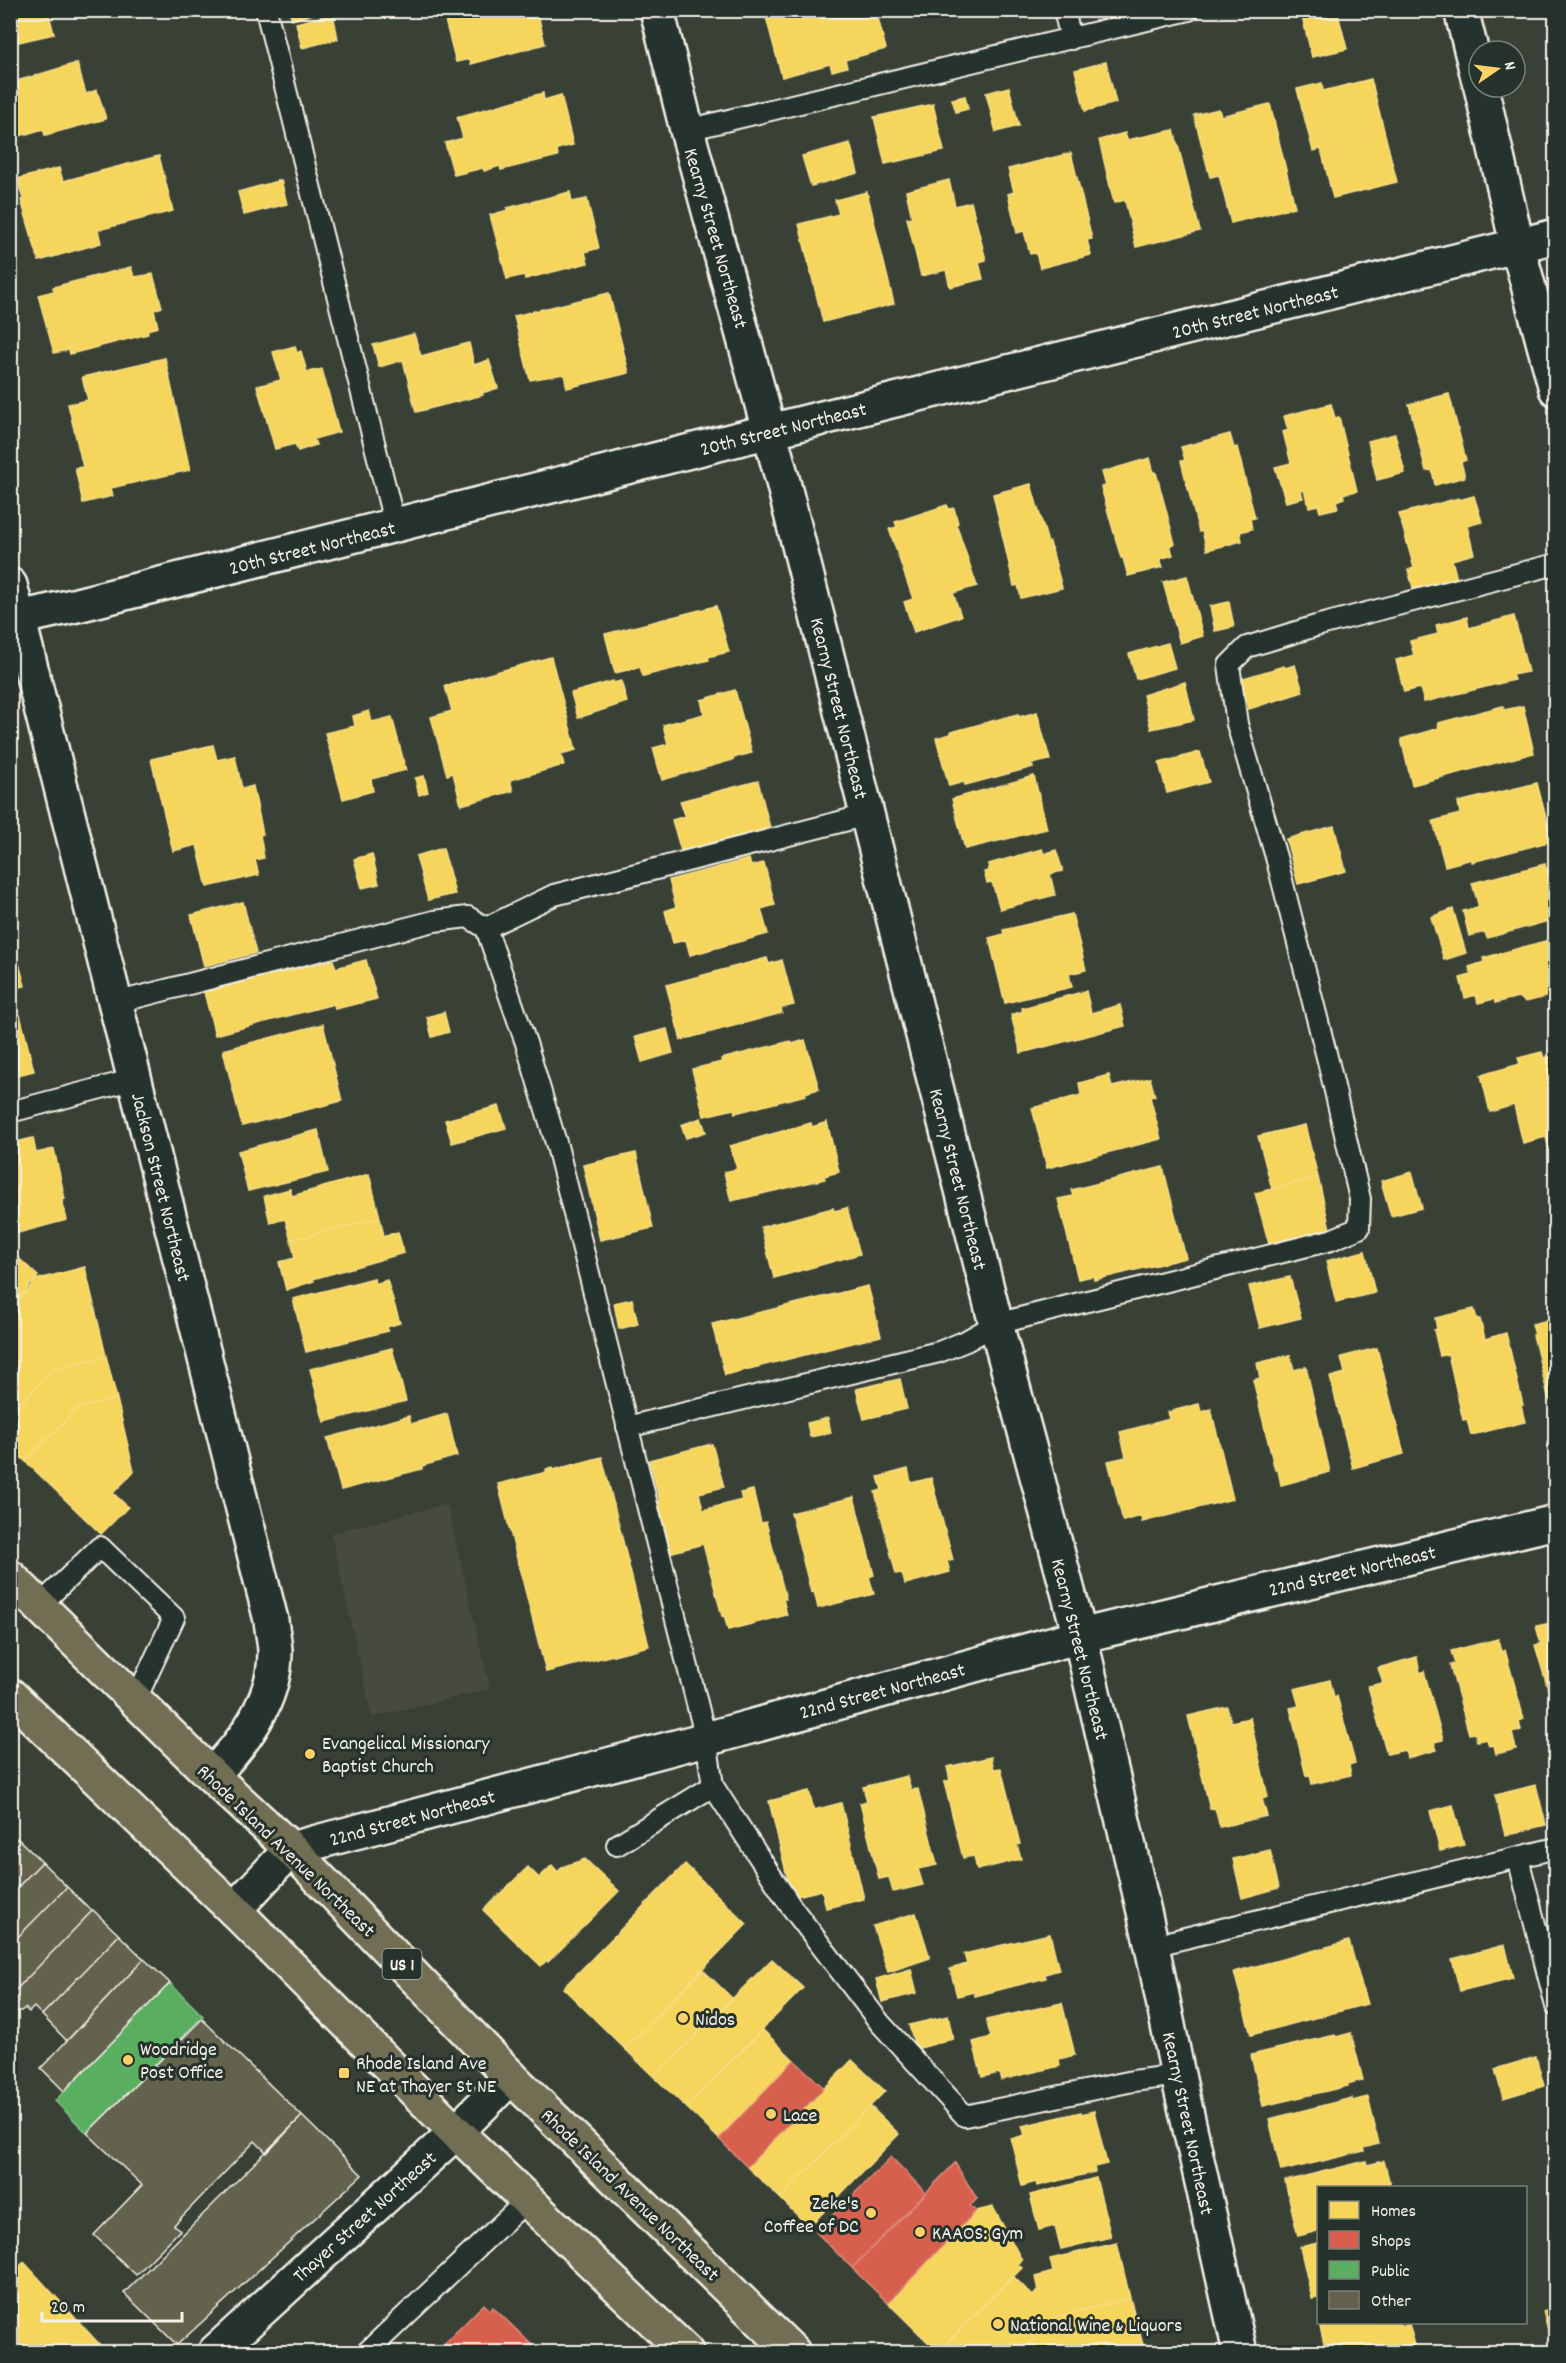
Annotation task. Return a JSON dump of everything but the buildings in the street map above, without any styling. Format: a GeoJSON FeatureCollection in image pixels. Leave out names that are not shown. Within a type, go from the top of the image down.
{"type":"FeatureCollection","features":[{"type":"Feature","properties":{"kind":"main road","name":"Rhode Island Avenue Northeast"},"geometry":{"type":"LineString","coordinates":[[10,1577],[211,1775],[291,1849],[512,2077],[793,2352]]}},
{"type":"Feature","properties":{"kind":"main road"},"geometry":{"type":"LineString","coordinates":[[10,1695],[234,1910],[456,2132],[686,2352]]}},
{"type":"Feature","properties":{"kind":"street","name":"Kearny Street Northeast"},"geometry":{"type":"LineString","coordinates":[[657,10],[687,130],[770,430],[996,1324],[1080,1636],[1152,1946],[1178,2075],[1240,2352]]}},
{"type":"Feature","properties":{"kind":"street"},"geometry":{"type":"LineString","coordinates":[[1461,10],[1468,39]]}},
{"type":"Feature","properties":{"kind":"street"},"geometry":{"type":"LineString","coordinates":[[1483,99],[1517,244],[1532,292],[1556,389]]}},
{"type":"Feature","properties":{"kind":"street","name":"20th Street Northeast"},"geometry":{"type":"LineString","coordinates":[[14,619],[1556,236]]}},
{"type":"Feature","properties":{"kind":"street","name":"Jackson Street Northeast"},"geometry":{"type":"LineString","coordinates":[[10,585],[14,619],[135,1079],[271,1620],[275,1653],[264,1701],[249,1731],[232,1755],[211,1775]]}},
{"type":"Feature","properties":{"kind":"street","name":"22nd Street Northeast"},"geometry":{"type":"LineString","coordinates":[[291,1849],[706,1739],[1080,1636],[1556,1522]]}},
{"type":"Feature","properties":{"kind":"street"},"geometry":{"type":"LineString","coordinates":[[234,1910],[291,1849]]}},
{"type":"Feature","properties":{"kind":"street","name":"Thayer Street Northeast"},"geometry":{"type":"LineString","coordinates":[[215,2352],[456,2132],[512,2077]]}},
{"type":"Feature","properties":{"kind":"lane"},"geometry":{"type":"LineString","coordinates":[[266,10],[395,526]]}},
{"type":"Feature","properties":{"kind":"lane"},"geometry":{"type":"LineString","coordinates":[[1064,10],[1071,39]]}},
{"type":"Feature","properties":{"kind":"lane"},"geometry":{"type":"LineString","coordinates":[[687,130],[1189,10]]}},
{"type":"Feature","properties":{"kind":"lane"},"geometry":{"type":"LineString","coordinates":[[627,1427],[939,1352],[966,1341],[996,1324],[1331,1240],[1359,1228],[1360,1199],[1355,1177],[1282,880],[1238,724],[1229,666],[1247,647],[1307,629],[1556,564]]}},
{"type":"Feature","properties":{"kind":"lane"},"geometry":{"type":"LineString","coordinates":[[486,928],[554,895],[867,815]]}},
{"type":"Feature","properties":{"kind":"lane"},"geometry":{"type":"LineString","coordinates":[[115,1003],[434,921],[468,917],[486,928],[526,1043],[557,1146],[706,1739],[713,1786],[804,1923],[880,2023],[965,2116],[1133,2081],[1178,2075]]}},
{"type":"Feature","properties":{"kind":"lane"},"geometry":{"type":"LineString","coordinates":[[10,1112],[135,1079]]}},
{"type":"Feature","properties":{"kind":"lane"},"geometry":{"type":"LineString","coordinates":[[39,1606],[100,1547],[174,1618],[135,1701]]}},
{"type":"Feature","properties":{"kind":"lane"},"geometry":{"type":"LineString","coordinates":[[617,1845],[713,1786]]}},
{"type":"Feature","properties":{"kind":"lane"},"geometry":{"type":"LineString","coordinates":[[1152,1946],[1556,1848]]}},
{"type":"Feature","properties":{"kind":"lane"},"geometry":{"type":"LineString","coordinates":[[1518,1858],[1556,2006]]}},
{"type":"Feature","properties":{"kind":"lane"},"geometry":{"type":"LineString","coordinates":[[367,2352],[527,2200]]}},
{"type":"Feature","properties":{"kind":"shaded area"},"geometry":{"type":"Polygon","coordinates":[[[447,1504],[490,1689],[372,1717],[331,1533],[447,1504]]]}},
{"type":"Feature","properties":{"kind":"place","name":"Evangelical Missionary Baptist Church"},"geometry":{"type":"Point","coordinates":[310,1754]}},
{"type":"Feature","properties":{"kind":"place","name":"Nidos"},"geometry":{"type":"Point","coordinates":[683,2018]}},
{"type":"Feature","properties":{"kind":"place","name":"Woodridge Post Office"},"geometry":{"type":"Point","coordinates":[128,2060]}},
{"type":"Feature","properties":{"kind":"place","name":"Rhode Island Ave NE at Thayer St NE"},"geometry":{"type":"Point","coordinates":[344,2073]}},
{"type":"Feature","properties":{"kind":"place","name":"Lace"},"geometry":{"type":"Point","coordinates":[771,2114]}},
{"type":"Feature","properties":{"kind":"place","name":"Zeke's Coffee of DC"},"geometry":{"type":"Point","coordinates":[871,2213]}},
{"type":"Feature","properties":{"kind":"place","name":"KAAOS: Gym"},"geometry":{"type":"Point","coordinates":[920,2232]}},
{"type":"Feature","properties":{"kind":"place","name":"National Wine & Liquors"},"geometry":{"type":"Point","coordinates":[998,2324]}}]}
